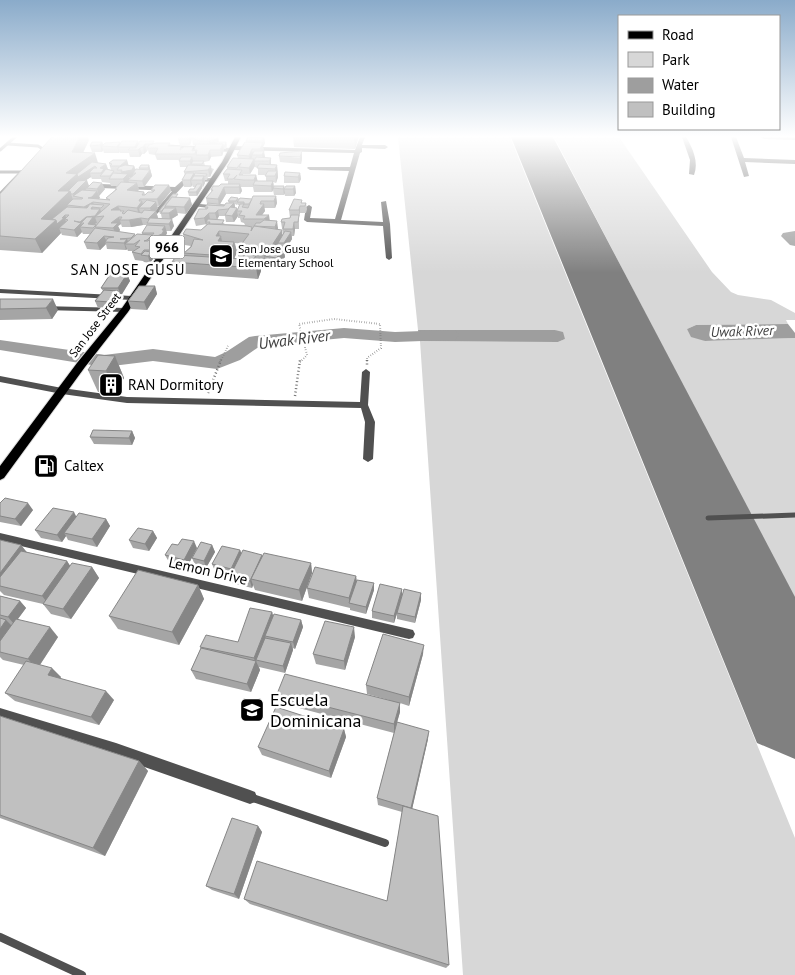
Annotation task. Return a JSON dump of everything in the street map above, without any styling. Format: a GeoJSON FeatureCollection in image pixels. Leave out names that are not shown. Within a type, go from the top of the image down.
{"type":"FeatureCollection","features":[{"type":"Feature","properties":{"kind":"main road","name":"San Jose Street"},"geometry":{"type":"LineString","coordinates":[[0,475],[124,310],[211,182]]}},
{"type":"Feature","properties":{"kind":"street"},"geometry":{"type":"LineString","coordinates":[[98,186],[101,182]]}},
{"type":"Feature","properties":{"kind":"street"},"geometry":{"type":"LineString","coordinates":[[156,213],[176,189],[185,182]]}},
{"type":"Feature","properties":{"kind":"street"},"geometry":{"type":"LineString","coordinates":[[337,222],[349,182]]}},
{"type":"Feature","properties":{"kind":"street"},"geometry":{"type":"LineString","coordinates":[[89,190],[98,186],[176,189]]}},
{"type":"Feature","properties":{"kind":"street"},"geometry":{"type":"LineString","coordinates":[[384,202],[389,258]]}},
{"type":"Feature","properties":{"kind":"street"},"geometry":{"type":"LineString","coordinates":[[309,207],[307,220],[387,224]]}},
{"type":"Feature","properties":{"kind":"street"},"geometry":{"type":"LineString","coordinates":[[0,291],[132,298]]}},
{"type":"Feature","properties":{"kind":"street"},"geometry":{"type":"LineString","coordinates":[[30,308],[124,310]]}},
{"type":"Feature","properties":{"kind":"street"},"geometry":{"type":"LineString","coordinates":[[366,372],[364,404],[370,422],[368,460]]}},
{"type":"Feature","properties":{"kind":"street"},"geometry":{"type":"LineString","coordinates":[[0,379],[62,391],[127,400],[364,404]]}},
{"type":"Feature","properties":{"kind":"street","name":"Lemon Drive"},"geometry":{"type":"LineString","coordinates":[[0,537],[409,634]]}},
{"type":"Feature","properties":{"kind":"street"},"geometry":{"type":"LineString","coordinates":[[0,715],[116,750],[250,797]]}},
{"type":"Feature","properties":{"kind":"lane"},"geometry":{"type":"LineString","coordinates":[[0,194],[11,182]]}},
{"type":"Feature","properties":{"kind":"lane"},"geometry":{"type":"LineString","coordinates":[[196,205],[215,207]]}},
{"type":"Feature","properties":{"kind":"lane"},"geometry":{"type":"LineString","coordinates":[[708,518],[795,515]]}},
{"type":"Feature","properties":{"kind":"lane"},"geometry":{"type":"LineString","coordinates":[[250,797],[385,844]]}},
{"type":"Feature","properties":{"kind":"lane"},"geometry":{"type":"LineString","coordinates":[[0,937],[82,975]]}},
{"type":"Feature","properties":{"kind":"path"},"geometry":{"type":"LineString","coordinates":[[294,403],[300,360],[306,355],[303,334],[299,324],[334,319],[380,324],[381,348],[367,358],[366,372]]}},
{"type":"Feature","properties":{"kind":"path"},"geometry":{"type":"LineString","coordinates":[[204,401],[220,360],[228,346]]}},
{"type":"Feature","properties":{"kind":"green space"},"geometry":{"type":"Polygon","coordinates":[[[403,182],[528,182],[795,838],[795,975],[463,975],[420,341],[558,342],[565,339],[555,330],[418,330],[403,182]]]}},
{"type":"Feature","properties":{"kind":"green space"},"geometry":{"type":"Polygon","coordinates":[[[578,182],[650,182],[712,272],[731,292],[738,295],[771,300],[795,313],[795,320],[786,320],[788,324],[696,325],[687,329],[705,341],[795,338],[795,602],[578,182]]]}},
{"type":"Feature","properties":{"kind":"water"},"geometry":{"type":"Polygon","coordinates":[[[788,324],[795,333],[795,338],[705,341],[691,337],[687,329],[696,325],[788,324]]]}},
{"type":"Feature","properties":{"kind":"water"},"geometry":{"type":"Polygon","coordinates":[[[418,330],[555,330],[563,332],[565,339],[558,342],[420,341],[418,330]]]}},
{"type":"Feature","properties":{"kind":"building"},"geometry":{"type":"Polygon","coordinates":[[[11,182],[68,182],[58,191],[70,191],[41,219],[56,220],[35,239],[0,236],[0,194],[11,182]]]}},
{"type":"Feature","properties":{"kind":"building"},"geometry":{"type":"Polygon","coordinates":[[[76,182],[84,182],[73,194],[68,191],[76,182]]]}},
{"type":"Feature","properties":{"kind":"building"},"geometry":{"type":"Polygon","coordinates":[[[92,182],[102,183],[97,189],[87,188],[92,182]]]}},
{"type":"Feature","properties":{"kind":"building"},"geometry":{"type":"Polygon","coordinates":[[[121,182],[137,183],[127,190],[144,192],[142,195],[145,195],[155,190],[151,190],[155,185],[169,185],[157,199],[140,199],[139,201],[142,201],[137,208],[118,206],[111,210],[121,210],[124,211],[122,213],[124,214],[128,210],[142,213],[144,210],[156,211],[148,219],[120,220],[122,217],[119,217],[111,223],[118,223],[113,228],[95,227],[104,216],[95,217],[110,204],[93,202],[84,207],[67,205],[73,199],[83,198],[73,196],[82,190],[97,191],[92,197],[88,198],[110,200],[106,198],[117,189],[115,189],[121,182]]]}},
{"type":"Feature","properties":{"kind":"building"},"geometry":{"type":"Polygon","coordinates":[[[254,182],[272,182],[271,186],[253,185],[254,182]]]}},
{"type":"Feature","properties":{"kind":"building"},"geometry":{"type":"Polygon","coordinates":[[[197,184],[202,184],[196,192],[188,192],[190,189],[194,189],[197,184]]]}},
{"type":"Feature","properties":{"kind":"building"},"geometry":{"type":"Polygon","coordinates":[[[240,184],[239,187],[224,187],[218,199],[206,198],[213,190],[211,190],[213,186],[240,184]]]}},
{"type":"Feature","properties":{"kind":"building"},"geometry":{"type":"Polygon","coordinates":[[[274,186],[284,186],[283,189],[273,188],[274,186]]]}},
{"type":"Feature","properties":{"kind":"building"},"geometry":{"type":"Polygon","coordinates":[[[286,186],[295,186],[293,189],[284,189],[286,186]]]}},
{"type":"Feature","properties":{"kind":"building"},"geometry":{"type":"Polygon","coordinates":[[[173,194],[178,194],[175,198],[172,197],[162,211],[159,211],[173,194]]]}},
{"type":"Feature","properties":{"kind":"building"},"geometry":{"type":"Polygon","coordinates":[[[253,196],[276,196],[274,201],[261,201],[260,204],[264,204],[256,215],[269,215],[264,219],[243,219],[245,216],[239,215],[242,211],[237,211],[240,204],[244,204],[242,207],[248,208],[253,196]]]}},
{"type":"Feature","properties":{"kind":"building"},"geometry":{"type":"Polygon","coordinates":[[[172,197],[190,198],[184,207],[165,206],[172,197]]]}},
{"type":"Feature","properties":{"kind":"building"},"geometry":{"type":"Polygon","coordinates":[[[231,197],[238,198],[236,201],[228,201],[231,197]]]}},
{"type":"Feature","properties":{"kind":"building"},"geometry":{"type":"Polygon","coordinates":[[[240,198],[252,199],[249,204],[244,204],[244,202],[237,202],[240,198]]]}},
{"type":"Feature","properties":{"kind":"building"},"geometry":{"type":"Polygon","coordinates":[[[294,199],[302,200],[301,203],[306,203],[305,206],[300,206],[299,210],[289,210],[294,199]]]}},
{"type":"Feature","properties":{"kind":"building"},"geometry":{"type":"Polygon","coordinates":[[[147,200],[156,202],[150,208],[139,208],[147,200]]]}},
{"type":"Feature","properties":{"kind":"building"},"geometry":{"type":"Polygon","coordinates":[[[208,203],[225,205],[207,205],[208,203]]]}},
{"type":"Feature","properties":{"kind":"building"},"geometry":{"type":"Polygon","coordinates":[[[226,203],[234,203],[228,209],[209,213],[204,218],[194,219],[199,209],[207,209],[208,207],[205,207],[207,205],[224,206],[226,203]]]}},
{"type":"Feature","properties":{"kind":"building"},"geometry":{"type":"Polygon","coordinates":[[[90,204],[104,205],[101,208],[92,207],[91,209],[100,209],[95,216],[86,217],[80,222],[74,221],[81,223],[74,230],[59,228],[68,220],[65,219],[69,215],[65,215],[57,224],[56,220],[52,219],[67,207],[87,208],[90,204]]]}},
{"type":"Feature","properties":{"kind":"building"},"geometry":{"type":"Polygon","coordinates":[[[230,207],[237,208],[232,216],[225,215],[230,207]]]}},
{"type":"Feature","properties":{"kind":"building"},"geometry":{"type":"Polygon","coordinates":[[[164,208],[176,208],[169,213],[161,213],[164,208]]]}},
{"type":"Feature","properties":{"kind":"building"},"geometry":{"type":"Polygon","coordinates":[[[291,215],[299,215],[298,222],[294,222],[293,229],[283,229],[285,222],[281,222],[282,219],[290,218],[291,215]]]}},
{"type":"Feature","properties":{"kind":"building"},"geometry":{"type":"Polygon","coordinates":[[[87,217],[93,217],[88,224],[96,225],[93,228],[80,227],[87,217]]]}},
{"type":"Feature","properties":{"kind":"building"},"geometry":{"type":"Polygon","coordinates":[[[150,218],[172,219],[169,224],[147,223],[150,218]]]}},
{"type":"Feature","properties":{"kind":"building"},"geometry":{"type":"Polygon","coordinates":[[[208,219],[224,220],[222,224],[209,224],[210,222],[206,222],[208,219]]]}},
{"type":"Feature","properties":{"kind":"building"},"geometry":{"type":"Polygon","coordinates":[[[264,220],[277,221],[275,227],[254,226],[256,223],[264,220]]]}},
{"type":"Feature","properties":{"kind":"building"},"geometry":{"type":"Polygon","coordinates":[[[208,224],[247,226],[252,227],[251,231],[254,226],[282,230],[269,250],[264,252],[237,250],[249,234],[219,231],[216,236],[221,236],[218,241],[234,242],[232,248],[225,256],[184,253],[191,247],[194,239],[203,240],[183,234],[186,229],[201,230],[208,224]]]}},
{"type":"Feature","properties":{"kind":"building"},"geometry":{"type":"Polygon","coordinates":[[[147,225],[165,226],[162,234],[157,236],[162,236],[151,250],[144,250],[141,254],[132,252],[140,247],[135,246],[140,240],[134,244],[125,244],[137,234],[152,235],[144,241],[148,241],[154,233],[142,233],[147,225]]]}},
{"type":"Feature","properties":{"kind":"building"},"geometry":{"type":"Polygon","coordinates":[[[95,228],[135,234],[131,238],[120,239],[127,239],[124,243],[105,242],[108,238],[114,237],[104,236],[97,243],[84,242],[95,228]]]}},
{"type":"Feature","properties":{"kind":"building"},"geometry":{"type":"Polygon","coordinates":[[[285,231],[291,232],[284,243],[278,243],[285,231]]]}},
{"type":"Feature","properties":{"kind":"building"},"geometry":{"type":"Polygon","coordinates":[[[273,248],[284,250],[276,258],[265,256],[270,254],[273,248]]]}},
{"type":"Feature","properties":{"kind":"building"},"geometry":{"type":"Polygon","coordinates":[[[145,251],[151,252],[148,256],[141,255],[145,251]]]}},
{"type":"Feature","properties":{"kind":"building"},"geometry":{"type":"Polygon","coordinates":[[[245,254],[256,256],[253,260],[242,259],[245,254]]]}},
{"type":"Feature","properties":{"kind":"building"},"geometry":{"type":"Polygon","coordinates":[[[177,255],[259,260],[256,268],[172,262],[177,255]]]}},
{"type":"Feature","properties":{"kind":"building"},"geometry":{"type":"Polygon","coordinates":[[[111,273],[127,274],[118,288],[101,288],[111,273]]]}},
{"type":"Feature","properties":{"kind":"building"},"geometry":{"type":"Polygon","coordinates":[[[139,286],[155,286],[144,302],[128,301],[139,286]]]}},
{"type":"Feature","properties":{"kind":"building"},"geometry":{"type":"Polygon","coordinates":[[[104,290],[118,291],[111,302],[95,301],[104,290]]]}},
{"type":"Feature","properties":{"kind":"building"},"geometry":{"type":"Polygon","coordinates":[[[0,299],[53,299],[46,308],[0,309],[0,299]]]}},
{"type":"Feature","properties":{"kind":"building"},"geometry":{"type":"Polygon","coordinates":[[[98,355],[115,356],[106,371],[88,370],[98,355]]]}},
{"type":"Feature","properties":{"kind":"building"},"geometry":{"type":"Polygon","coordinates":[[[93,430],[132,431],[129,438],[90,437],[93,430]]]}},
{"type":"Feature","properties":{"kind":"building"},"geometry":{"type":"Polygon","coordinates":[[[5,498],[28,503],[15,519],[0,516],[0,503],[5,498]]]}},
{"type":"Feature","properties":{"kind":"building"},"geometry":{"type":"Polygon","coordinates":[[[53,508],[74,512],[57,535],[35,530],[53,508]]]}},
{"type":"Feature","properties":{"kind":"building"},"geometry":{"type":"Polygon","coordinates":[[[79,513],[106,519],[92,539],[64,533],[79,513]]]}},
{"type":"Feature","properties":{"kind":"building"},"geometry":{"type":"Polygon","coordinates":[[[138,528],[153,531],[145,544],[129,540],[138,528]]]}},
{"type":"Feature","properties":{"kind":"building"},"geometry":{"type":"Polygon","coordinates":[[[182,539],[194,541],[184,560],[165,555],[172,544],[178,545],[182,539]]]}},
{"type":"Feature","properties":{"kind":"building"},"geometry":{"type":"Polygon","coordinates":[[[0,540],[21,545],[0,573],[0,540]]]}},
{"type":"Feature","properties":{"kind":"building"},"geometry":{"type":"Polygon","coordinates":[[[201,542],[212,545],[204,561],[192,558],[201,542]]]}},
{"type":"Feature","properties":{"kind":"building"},"geometry":{"type":"Polygon","coordinates":[[[222,546],[240,550],[231,569],[212,564],[222,546]]]}},
{"type":"Feature","properties":{"kind":"building"},"geometry":{"type":"Polygon","coordinates":[[[243,550],[262,555],[250,581],[230,576],[243,550]]]}},
{"type":"Feature","properties":{"kind":"building"},"geometry":{"type":"Polygon","coordinates":[[[21,551],[67,561],[42,596],[0,586],[0,577],[21,551]]]}},
{"type":"Feature","properties":{"kind":"building"},"geometry":{"type":"Polygon","coordinates":[[[264,553],[311,563],[299,590],[251,579],[264,553]]]}},
{"type":"Feature","properties":{"kind":"building"},"geometry":{"type":"Polygon","coordinates":[[[72,563],[92,567],[63,609],[43,604],[72,563]]]}},
{"type":"Feature","properties":{"kind":"building"},"geometry":{"type":"Polygon","coordinates":[[[315,567],[356,576],[349,598],[307,588],[315,567]]]}},
{"type":"Feature","properties":{"kind":"building"},"geometry":{"type":"Polygon","coordinates":[[[138,570],[198,585],[172,632],[109,616],[138,570]]]}},
{"type":"Feature","properties":{"kind":"building"},"geometry":{"type":"Polygon","coordinates":[[[357,580],[374,583],[366,607],[349,603],[357,580]]]}},
{"type":"Feature","properties":{"kind":"building"},"geometry":{"type":"Polygon","coordinates":[[[380,584],[402,589],[394,616],[372,611],[380,584]]]}},
{"type":"Feature","properties":{"kind":"building"},"geometry":{"type":"Polygon","coordinates":[[[404,589],[421,593],[415,617],[397,613],[404,589]]]}},
{"type":"Feature","properties":{"kind":"building"},"geometry":{"type":"Polygon","coordinates":[[[0,596],[20,601],[8,617],[0,615],[0,596]]]}},
{"type":"Feature","properties":{"kind":"building"},"geometry":{"type":"Polygon","coordinates":[[[250,608],[272,612],[254,658],[200,647],[206,635],[238,642],[250,608]]]}},
{"type":"Feature","properties":{"kind":"building"},"geometry":{"type":"Polygon","coordinates":[[[274,614],[301,620],[293,642],[265,636],[274,614]]]}},
{"type":"Feature","properties":{"kind":"building"},"geometry":{"type":"Polygon","coordinates":[[[0,618],[6,620],[0,629],[0,618]]]}},
{"type":"Feature","properties":{"kind":"building"},"geometry":{"type":"Polygon","coordinates":[[[16,619],[50,627],[28,659],[0,652],[0,641],[16,619]]]}},
{"type":"Feature","properties":{"kind":"building"},"geometry":{"type":"Polygon","coordinates":[[[325,621],[354,627],[344,661],[313,654],[325,621]]]}},
{"type":"Feature","properties":{"kind":"building"},"geometry":{"type":"Polygon","coordinates":[[[383,634],[424,645],[409,697],[366,685],[383,634]]]}},
{"type":"Feature","properties":{"kind":"building"},"geometry":{"type":"Polygon","coordinates":[[[265,638],[291,643],[283,666],[256,660],[265,638]]]}},
{"type":"Feature","properties":{"kind":"building"},"geometry":{"type":"Polygon","coordinates":[[[201,648],[256,661],[247,684],[191,670],[201,648]]]}},
{"type":"Feature","properties":{"kind":"building"},"geometry":{"type":"Polygon","coordinates":[[[26,661],[52,668],[48,675],[106,691],[91,717],[5,693],[26,661]]]}},
{"type":"Feature","properties":{"kind":"building"},"geometry":{"type":"Polygon","coordinates":[[[285,674],[400,703],[394,724],[277,694],[285,674]]]}},
{"type":"Feature","properties":{"kind":"building"},"geometry":{"type":"Polygon","coordinates":[[[276,707],[344,729],[329,771],[258,747],[276,707]]]}},
{"type":"Feature","properties":{"kind":"building"},"geometry":{"type":"Polygon","coordinates":[[[0,716],[139,761],[93,848],[0,815],[0,716]]]}},
{"type":"Feature","properties":{"kind":"building"},"geometry":{"type":"Polygon","coordinates":[[[397,722],[429,731],[411,808],[377,798],[397,722]]]}},
{"type":"Feature","properties":{"kind":"building"},"geometry":{"type":"Polygon","coordinates":[[[403,806],[438,816],[449,965],[244,899],[257,861],[387,901],[403,806]]]}},
{"type":"Feature","properties":{"kind":"building"},"geometry":{"type":"Polygon","coordinates":[[[232,818],[258,826],[234,894],[206,886],[232,818]]]}},
{"type":"Feature","properties":{"kind":"waterway","name":"Uwak River"},"geometry":{"type":"LineString","coordinates":[[795,235],[788,236],[795,242]]}},
{"type":"Feature","properties":{"kind":"waterway","name":"Uwak River"},"geometry":{"type":"LineString","coordinates":[[0,345],[104,361],[153,355],[217,363],[233,356],[255,341],[344,333],[395,337],[450,335]]}},
{"type":"Feature","properties":{"kind":"runway"},"geometry":{"type":"LineString","coordinates":[[553,182],[795,706]]}},
{"type":"Feature","properties":{"kind":"place","name":"San Jose Gusu Elementary School"},"geometry":{"type":"Point","coordinates":[221,256]}},
{"type":"Feature","properties":{"kind":"place","name":"RAN Dormitory"},"geometry":{"type":"Point","coordinates":[111,385]}},
{"type":"Feature","properties":{"kind":"place","name":"Caltex"},"geometry":{"type":"Point","coordinates":[46,466]}},
{"type":"Feature","properties":{"kind":"place","name":"Escuela Dominicana"},"geometry":{"type":"Point","coordinates":[252,710]}},
{"type":"Feature","properties":{"kind":"district","name":"SAN JOSE GUSU"},"geometry":{"type":"Point","coordinates":[128,270]}}]}
